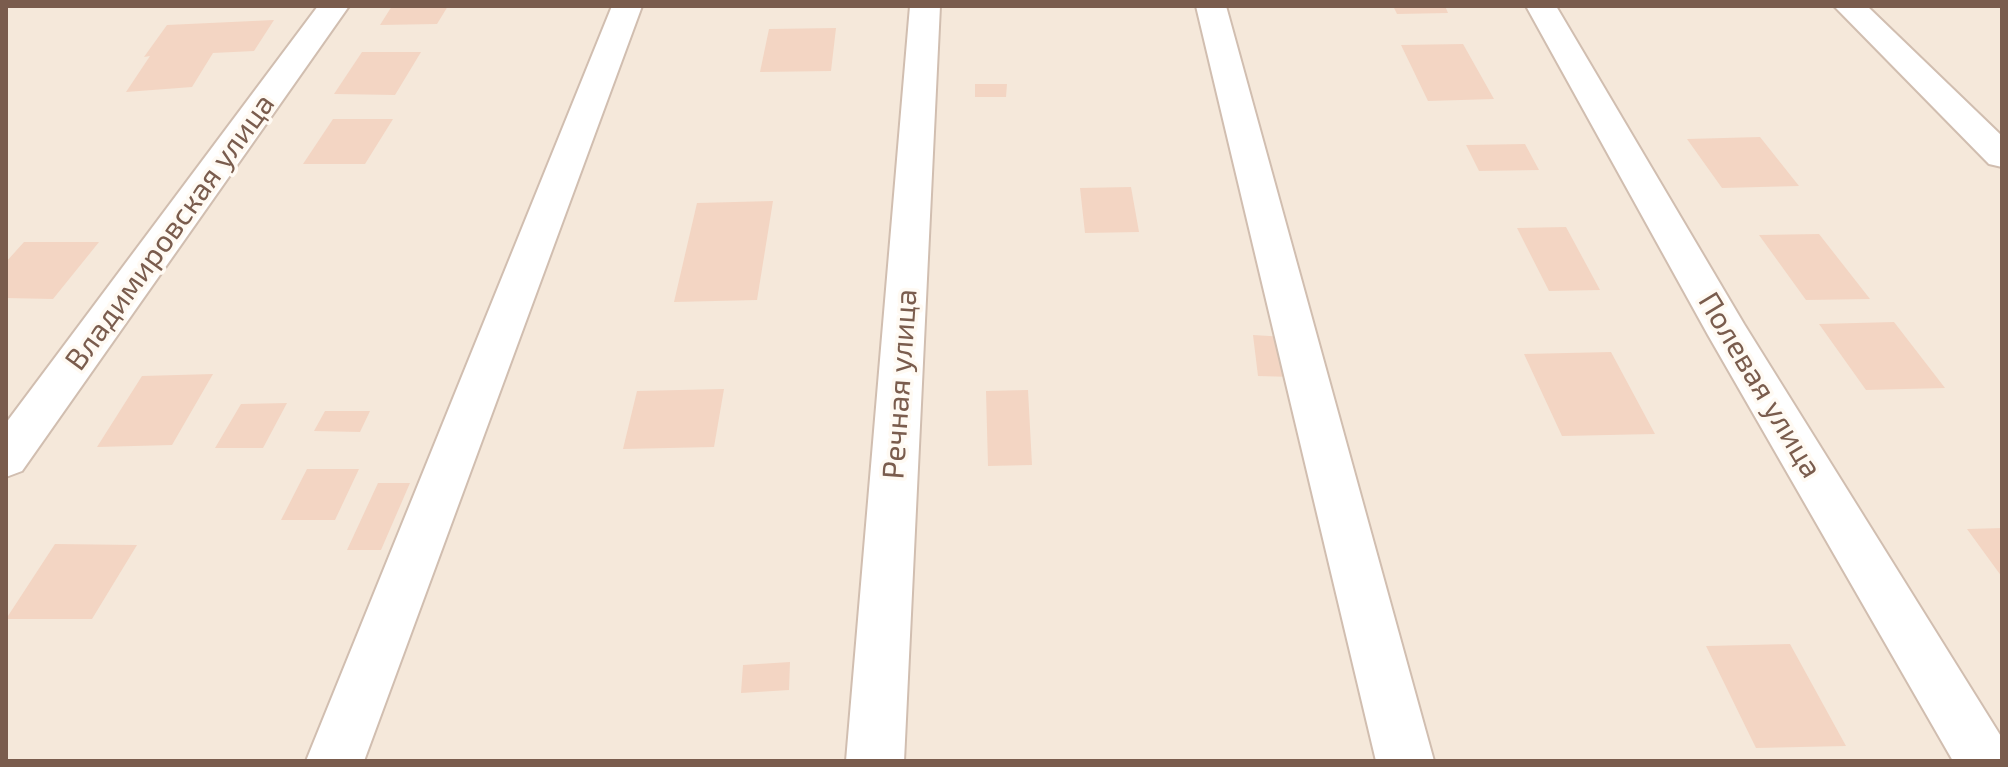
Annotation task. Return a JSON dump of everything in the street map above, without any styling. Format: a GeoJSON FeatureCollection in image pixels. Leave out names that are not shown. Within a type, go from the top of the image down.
{"type":"FeatureCollection","features":[{"type":"Feature","properties":{"kind":"street","name":"Владимировская улица"},"geometry":{"type":"LineString","coordinates":[[6,458],[334,6]]}},
{"type":"Feature","properties":{"kind":"street"},"geometry":{"type":"LineString","coordinates":[[335,761],[627,6]]}},
{"type":"Feature","properties":{"kind":"street","name":"Речная улица"},"geometry":{"type":"LineString","coordinates":[[875,761],[925,6]]}},
{"type":"Feature","properties":{"kind":"street"},"geometry":{"type":"LineString","coordinates":[[1211,6],[1405,761]]}},
{"type":"Feature","properties":{"kind":"street","name":"Полевая улица"},"geometry":{"type":"LineString","coordinates":[[1541,6],[1729,335],[1984,761]]}},
{"type":"Feature","properties":{"kind":"street"},"geometry":{"type":"LineString","coordinates":[[1849,6],[2002,156]]}},
{"type":"Feature","properties":{"kind":"shaded area"},"geometry":{"type":"Polygon","coordinates":[[[6,6],[2002,6],[2002,761],[6,761],[6,6]]]}},
{"type":"Feature","properties":{"kind":"building"},"geometry":{"type":"Polygon","coordinates":[[[392,6],[448,6],[437,24],[380,25],[392,6]]]}},
{"type":"Feature","properties":{"kind":"building"},"geometry":{"type":"Polygon","coordinates":[[[1393,6],[1445,6],[1448,13],[1397,14],[1393,6]]]}},
{"type":"Feature","properties":{"kind":"building"},"geometry":{"type":"Polygon","coordinates":[[[274,20],[254,51],[213,53],[192,87],[126,92],[150,56],[144,57],[167,25],[274,20]]]}},
{"type":"Feature","properties":{"kind":"building"},"geometry":{"type":"Polygon","coordinates":[[[836,28],[831,71],[760,72],[769,29],[836,28]]]}},
{"type":"Feature","properties":{"kind":"building"},"geometry":{"type":"Polygon","coordinates":[[[1463,44],[1494,99],[1428,101],[1401,45],[1463,44]]]}},
{"type":"Feature","properties":{"kind":"building"},"geometry":{"type":"Polygon","coordinates":[[[362,52],[421,52],[395,95],[334,94],[362,52]]]}},
{"type":"Feature","properties":{"kind":"building"},"geometry":{"type":"Polygon","coordinates":[[[975,84],[1007,84],[1006,97],[975,97],[975,84]]]}},
{"type":"Feature","properties":{"kind":"building"},"geometry":{"type":"Polygon","coordinates":[[[333,119],[393,119],[365,164],[303,164],[333,119]]]}},
{"type":"Feature","properties":{"kind":"building"},"geometry":{"type":"Polygon","coordinates":[[[1760,137],[1799,186],[1722,188],[1687,139],[1760,137]]]}},
{"type":"Feature","properties":{"kind":"building"},"geometry":{"type":"Polygon","coordinates":[[[1525,144],[1539,170],[1479,171],[1466,145],[1525,144]]]}},
{"type":"Feature","properties":{"kind":"building"},"geometry":{"type":"Polygon","coordinates":[[[1131,187],[1139,232],[1085,233],[1080,188],[1131,187]]]}},
{"type":"Feature","properties":{"kind":"building"},"geometry":{"type":"Polygon","coordinates":[[[773,201],[757,300],[674,302],[697,203],[773,201]]]}},
{"type":"Feature","properties":{"kind":"building"},"geometry":{"type":"Polygon","coordinates":[[[1566,227],[1600,290],[1549,291],[1517,228],[1566,227]]]}},
{"type":"Feature","properties":{"kind":"building"},"geometry":{"type":"Polygon","coordinates":[[[1819,234],[1870,299],[1806,300],[1759,235],[1819,234]]]}},
{"type":"Feature","properties":{"kind":"building"},"geometry":{"type":"Polygon","coordinates":[[[24,242],[99,242],[53,299],[6,298],[6,262],[24,242]]]}},
{"type":"Feature","properties":{"kind":"building"},"geometry":{"type":"Polygon","coordinates":[[[1894,322],[1945,388],[1866,390],[1819,324],[1894,322]]]}},
{"type":"Feature","properties":{"kind":"building"},"geometry":{"type":"Polygon","coordinates":[[[1253,335],[1286,337],[1292,377],[1258,376],[1253,335]]]}},
{"type":"Feature","properties":{"kind":"building"},"geometry":{"type":"Polygon","coordinates":[[[1611,352],[1655,434],[1562,436],[1524,354],[1611,352]]]}},
{"type":"Feature","properties":{"kind":"building"},"geometry":{"type":"Polygon","coordinates":[[[213,374],[172,445],[97,447],[142,376],[213,374]]]}},
{"type":"Feature","properties":{"kind":"building"},"geometry":{"type":"Polygon","coordinates":[[[724,389],[714,447],[623,449],[637,391],[724,389]]]}},
{"type":"Feature","properties":{"kind":"building"},"geometry":{"type":"Polygon","coordinates":[[[1028,390],[1032,465],[988,466],[986,391],[1028,390]]]}},
{"type":"Feature","properties":{"kind":"building"},"geometry":{"type":"Polygon","coordinates":[[[287,403],[263,448],[215,448],[241,404],[287,403]]]}},
{"type":"Feature","properties":{"kind":"building"},"geometry":{"type":"Polygon","coordinates":[[[325,411],[370,411],[360,432],[314,431],[325,411]]]}},
{"type":"Feature","properties":{"kind":"building"},"geometry":{"type":"Polygon","coordinates":[[[307,469],[359,469],[335,520],[281,520],[307,469]]]}},
{"type":"Feature","properties":{"kind":"building"},"geometry":{"type":"Polygon","coordinates":[[[378,483],[410,483],[381,550],[347,550],[378,483]]]}},
{"type":"Feature","properties":{"kind":"building"},"geometry":{"type":"Polygon","coordinates":[[[2002,528],[2002,577],[1967,529],[2002,528]]]}},
{"type":"Feature","properties":{"kind":"building"},"geometry":{"type":"Polygon","coordinates":[[[55,544],[137,545],[92,619],[6,619],[55,544]]]}},
{"type":"Feature","properties":{"kind":"building"},"geometry":{"type":"Polygon","coordinates":[[[1790,644],[1846,746],[1756,748],[1706,646],[1790,644]]]}},
{"type":"Feature","properties":{"kind":"building"},"geometry":{"type":"Polygon","coordinates":[[[790,662],[789,690],[741,693],[743,665],[790,662]]]}}]}
